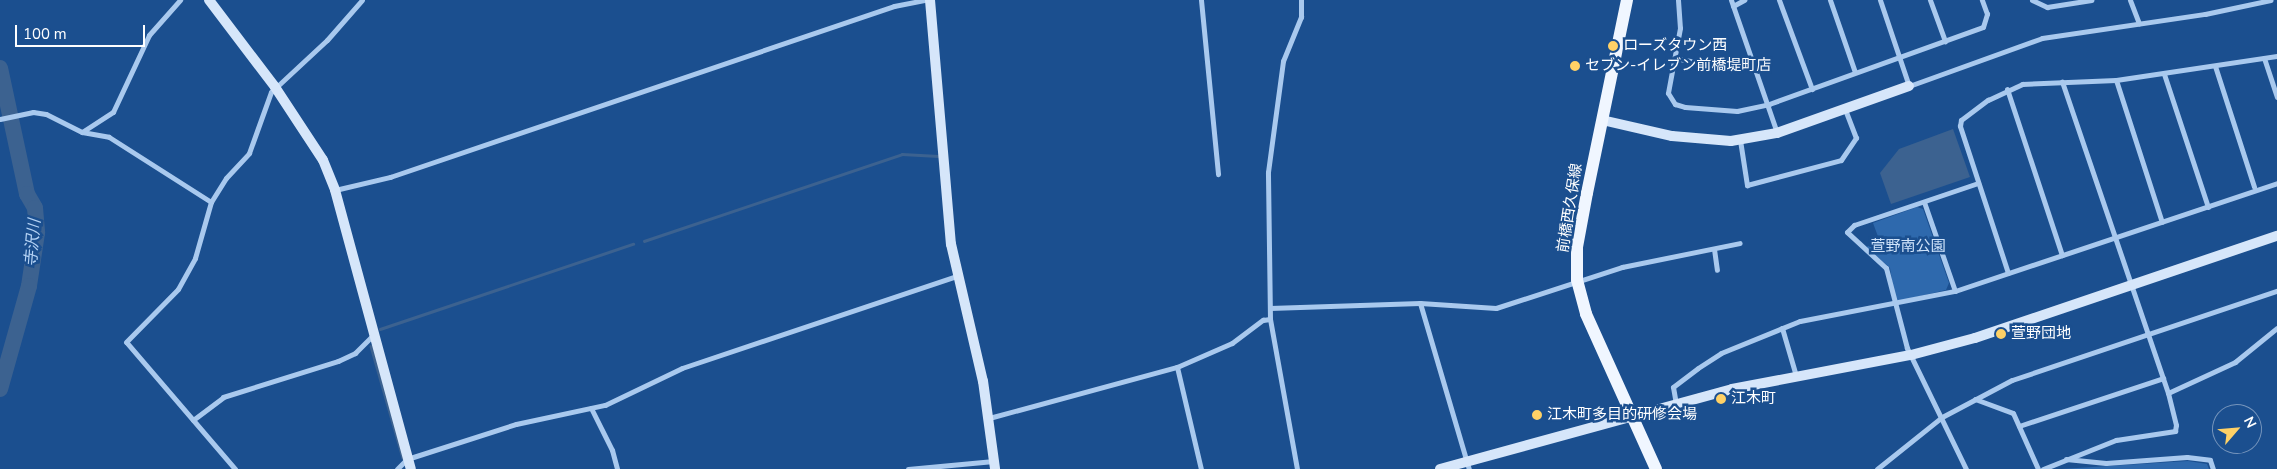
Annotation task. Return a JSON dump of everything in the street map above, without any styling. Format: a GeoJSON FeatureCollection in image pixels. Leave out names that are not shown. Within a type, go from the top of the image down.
{"type":"FeatureCollection","features":[{"type":"Feature","properties":{"kind":"main road","name":"前橋西久保線"},"geometry":{"type":"LineString","coordinates":[[1627,0],[1577,247],[1577,280],[1586,314],[1635,418],[1656,469]]}},
{"type":"Feature","properties":{"kind":"street"},"geometry":{"type":"LineString","coordinates":[[82,132],[113,112],[149,35],[180,0]]}},
{"type":"Feature","properties":{"kind":"street"},"geometry":{"type":"LineString","coordinates":[[209,0],[308,134],[335,190],[409,464]]}},
{"type":"Feature","properties":{"kind":"street"},"geometry":{"type":"LineString","coordinates":[[235,469],[126,342],[178,289],[195,258],[211,202],[226,178],[249,153],[275,87],[327,40],[362,0]]}},
{"type":"Feature","properties":{"kind":"street"},"geometry":{"type":"LineString","coordinates":[[335,190],[390,177],[894,6],[925,0]]}},
{"type":"Feature","properties":{"kind":"street"},"geometry":{"type":"LineString","coordinates":[[908,469],[994,465],[989,418],[951,244],[930,0]]}},
{"type":"Feature","properties":{"kind":"street"},"geometry":{"type":"LineString","coordinates":[[1200,0],[1218,174]]}},
{"type":"Feature","properties":{"kind":"street"},"geometry":{"type":"LineString","coordinates":[[1297,469],[1270,319],[1268,172],[1283,61],[1301,17],[1301,0]]}},
{"type":"Feature","properties":{"kind":"street"},"geometry":{"type":"LineString","coordinates":[[1678,0],[1680,28],[1668,93],[1675,104],[1738,111],[1769,104],[1983,27],[1987,14],[1982,0]]}},
{"type":"Feature","properties":{"kind":"street"},"geometry":{"type":"LineString","coordinates":[[1744,0],[1732,3],[1769,104],[1777,133]]}},
{"type":"Feature","properties":{"kind":"street"},"geometry":{"type":"LineString","coordinates":[[1779,0],[1812,89]]}},
{"type":"Feature","properties":{"kind":"street"},"geometry":{"type":"LineString","coordinates":[[1830,0],[1855,72]]}},
{"type":"Feature","properties":{"kind":"street"},"geometry":{"type":"LineString","coordinates":[[1880,0],[1909,86]]}},
{"type":"Feature","properties":{"kind":"street"},"geometry":{"type":"LineString","coordinates":[[1930,0],[1945,41]]}},
{"type":"Feature","properties":{"kind":"street"},"geometry":{"type":"LineString","coordinates":[[2032,0],[2047,7],[2091,0]]}},
{"type":"Feature","properties":{"kind":"street"},"geometry":{"type":"LineString","coordinates":[[2130,0],[2139,23]]}},
{"type":"Feature","properties":{"kind":"street"},"geometry":{"type":"LineString","coordinates":[[1602,120],[1672,136],[1740,140],[1777,133],[2042,38],[2205,14],[2271,0]]}},
{"type":"Feature","properties":{"kind":"street"},"geometry":{"type":"LineString","coordinates":[[2008,273],[1960,126],[1961,120],[2007,89],[2022,84],[2116,80],[2277,56]]}},
{"type":"Feature","properties":{"kind":"street"},"geometry":{"type":"LineString","coordinates":[[1675,58],[1715,66],[1753,62]]}},
{"type":"Feature","properties":{"kind":"street"},"geometry":{"type":"LineString","coordinates":[[2264,58],[2277,97]]}},
{"type":"Feature","properties":{"kind":"street"},"geometry":{"type":"LineString","coordinates":[[2215,66],[2254,187]]}},
{"type":"Feature","properties":{"kind":"street"},"geometry":{"type":"LineString","coordinates":[[2164,74],[2208,207]]}},
{"type":"Feature","properties":{"kind":"street"},"geometry":{"type":"LineString","coordinates":[[2116,80],[2162,222]]}},
{"type":"Feature","properties":{"kind":"street"},"geometry":{"type":"LineString","coordinates":[[2044,469],[2116,440],[2175,431],[2168,393],[2062,82]]}},
{"type":"Feature","properties":{"kind":"street"},"geometry":{"type":"LineString","coordinates":[[2007,89],[2062,255]]}},
{"type":"Feature","properties":{"kind":"street"},"geometry":{"type":"LineString","coordinates":[[1740,140],[1747,185],[1841,160],[1856,138],[1845,110]]}},
{"type":"Feature","properties":{"kind":"street"},"geometry":{"type":"LineString","coordinates":[[0,119],[33,112],[46,114],[82,132],[109,137],[211,202]]}},
{"type":"Feature","properties":{"kind":"street"},"geometry":{"type":"LineString","coordinates":[[1676,404],[1673,387],[1698,368],[1721,353],[1782,328],[1819,316],[1894,305],[1955,291],[2208,207],[2277,182]]}},
{"type":"Feature","properties":{"kind":"street"},"geometry":{"type":"LineString","coordinates":[[1966,469],[1911,356],[1894,305],[1886,268],[1847,232],[1854,225],[1978,183]]}},
{"type":"Feature","properties":{"kind":"street"},"geometry":{"type":"LineString","coordinates":[[1924,202],[1955,291]]}},
{"type":"Feature","properties":{"kind":"street"},"geometry":{"type":"LineString","coordinates":[[1440,469],[1468,465],[1635,418],[1676,404],[1796,376],[1911,356],[1975,338],[2277,236]]}},
{"type":"Feature","properties":{"kind":"street"},"geometry":{"type":"LineString","coordinates":[[1270,308],[1420,303],[1502,308],[1577,280],[1686,251],[1714,249],[1740,243]]}},
{"type":"Feature","properties":{"kind":"street"},"geometry":{"type":"LineString","coordinates":[[1714,249],[1717,270]]}},
{"type":"Feature","properties":{"kind":"street"},"geometry":{"type":"LineString","coordinates":[[397,469],[516,424],[616,401],[682,368],[957,276]]}},
{"type":"Feature","properties":{"kind":"street"},"geometry":{"type":"LineString","coordinates":[[1877,469],[1942,417],[2012,380],[2277,291]]}},
{"type":"Feature","properties":{"kind":"street"},"geometry":{"type":"LineString","coordinates":[[1420,303],[1468,465]]}},
{"type":"Feature","properties":{"kind":"street"},"geometry":{"type":"LineString","coordinates":[[989,418],[1177,367],[1232,343],[1263,320],[1270,319]]}},
{"type":"Feature","properties":{"kind":"street"},"geometry":{"type":"LineString","coordinates":[[1782,328],[1796,376]]}},
{"type":"Feature","properties":{"kind":"street"},"geometry":{"type":"LineString","coordinates":[[2168,393],[2235,362],[2277,328]]}},
{"type":"Feature","properties":{"kind":"street"},"geometry":{"type":"LineString","coordinates":[[193,420],[223,397],[338,361],[355,353],[374,334]]}},
{"type":"Feature","properties":{"kind":"street"},"geometry":{"type":"LineString","coordinates":[[1177,367],[1201,469]]}},
{"type":"Feature","properties":{"kind":"street"},"geometry":{"type":"LineString","coordinates":[[2019,426],[2163,378]]}},
{"type":"Feature","properties":{"kind":"street"},"geometry":{"type":"LineString","coordinates":[[1975,399],[2013,413],[2038,469]]}},
{"type":"Feature","properties":{"kind":"street"},"geometry":{"type":"LineString","coordinates":[[591,408],[612,450],[617,469]]}},
{"type":"Feature","properties":{"kind":"street"},"geometry":{"type":"LineString","coordinates":[[2065,459],[2106,463],[2187,457],[2210,460],[2213,469]]}},
{"type":"Feature","properties":{"kind":"green space","name":"萱野南公園"},"geometry":{"type":"Polygon","coordinates":[[[1917,207],[1923,209],[1949,283],[1946,290],[1899,301],[1895,299],[1890,268],[1866,247],[1880,242],[1873,223],[1917,207]]]}},
{"type":"Feature","properties":{"kind":"green space"},"geometry":{"type":"Polygon","coordinates":[[[2188,461],[2207,464],[2209,469],[2061,469],[2188,461]]]}},
{"type":"Feature","properties":{"kind":"shaded area"},"geometry":{"type":"Polygon","coordinates":[[[1953,129],[1970,177],[1891,204],[1880,173],[1899,149],[1953,129]]]}},
{"type":"Feature","properties":{"kind":"waterway","name":"寺沢川"},"geometry":{"type":"LineString","coordinates":[[0,68],[27,194],[35,208],[37,233],[29,286],[0,389]]}},
{"type":"Feature","properties":{"kind":"waterway"},"geometry":{"type":"LineString","coordinates":[[644,241],[902,154],[938,156]]}},
{"type":"Feature","properties":{"kind":"waterway"},"geometry":{"type":"LineString","coordinates":[[380,329],[633,244]]}},
{"type":"Feature","properties":{"kind":"waterway"},"geometry":{"type":"LineString","coordinates":[[371,346],[403,458]]}},
{"type":"Feature","properties":{"kind":"place","name":"ローズタウン西"},"geometry":{"type":"Point","coordinates":[1613,46]}},
{"type":"Feature","properties":{"kind":"place","name":"セブン-イレブン前橋堤町店"},"geometry":{"type":"Point","coordinates":[1575,66]}},
{"type":"Feature","properties":{"kind":"place","name":"萱野団地"},"geometry":{"type":"Point","coordinates":[2001,334]}},
{"type":"Feature","properties":{"kind":"place","name":"江木町"},"geometry":{"type":"Point","coordinates":[1721,399]}},
{"type":"Feature","properties":{"kind":"place","name":"江木町多目的研修会場"},"geometry":{"type":"Point","coordinates":[1537,415]}}]}
